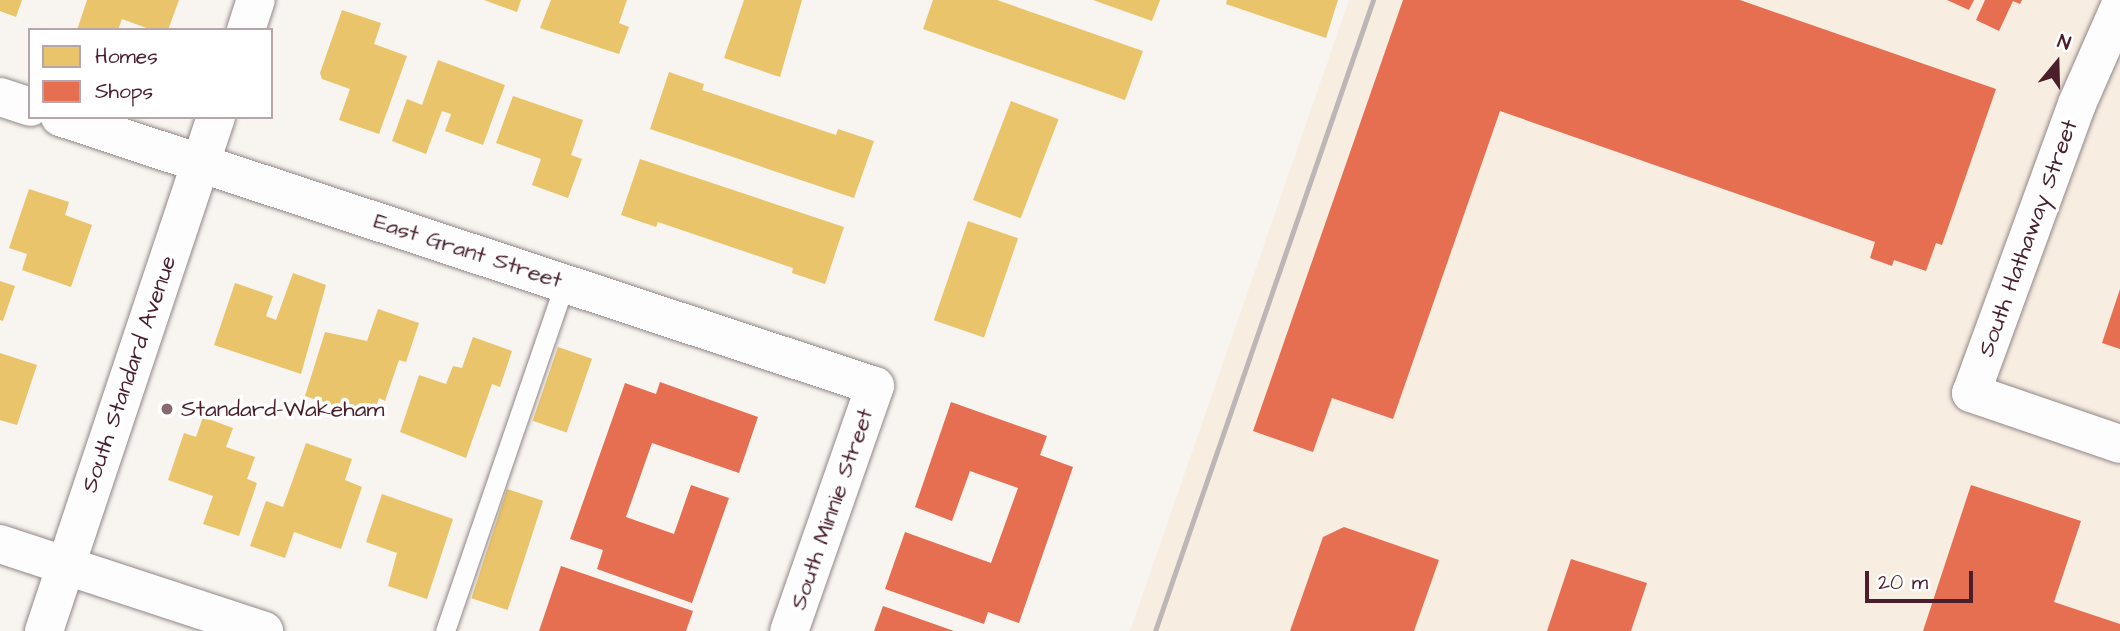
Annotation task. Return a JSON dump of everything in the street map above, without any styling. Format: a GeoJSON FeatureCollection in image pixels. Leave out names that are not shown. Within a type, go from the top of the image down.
{"type":"FeatureCollection","features":[{"type":"Feature","properties":{"kind":"street"},"geometry":{"type":"LineString","coordinates":[[247,28],[256,0]]}},
{"type":"Feature","properties":{"kind":"street","name":"South Hathaway Street"},"geometry":{"type":"LineString","coordinates":[[2120,6],[2077,104],[1972,393],[2120,444]]}},
{"type":"Feature","properties":{"kind":"street"},"geometry":{"type":"LineString","coordinates":[[0,97],[28,106]]}},
{"type":"Feature","properties":{"kind":"street","name":"East Grant Street"},"geometry":{"type":"LineString","coordinates":[[66,119],[875,386]]}},
{"type":"Feature","properties":{"kind":"street","name":"South Standard Avenue"},"geometry":{"type":"LineString","coordinates":[[44,631],[215,119]]}},
{"type":"Feature","properties":{"kind":"street","name":"South Minnie Street"},"geometry":{"type":"LineString","coordinates":[[789,631],[875,386]]}},
{"type":"Feature","properties":{"kind":"street"},"geometry":{"type":"LineString","coordinates":[[0,544],[264,631]]}},
{"type":"Feature","properties":{"kind":"lane"},"geometry":{"type":"LineString","coordinates":[[445,631],[565,283]]}},
{"type":"Feature","properties":{"kind":"shaded area"},"geometry":{"type":"Polygon","coordinates":[[[1349,0],[2120,0],[2120,631],[1130,631],[1349,0]]]}},
{"type":"Feature","properties":{"kind":"building: Homes"},"geometry":{"type":"Polygon","coordinates":[[[0,0],[22,0],[16,17],[0,11],[0,0]]]}},
{"type":"Feature","properties":{"kind":"building: Homes"},"geometry":{"type":"Polygon","coordinates":[[[87,0],[179,0],[169,28],[147,28],[122,19],[119,28],[78,28],[87,0]]]}},
{"type":"Feature","properties":{"kind":"building: Homes"},"geometry":{"type":"Polygon","coordinates":[[[484,0],[521,0],[517,12],[484,0]]]}},
{"type":"Feature","properties":{"kind":"building: Homes"},"geometry":{"type":"Polygon","coordinates":[[[551,0],[627,0],[619,23],[629,27],[619,54],[540,28],[551,0]]]}},
{"type":"Feature","properties":{"kind":"building: Homes"},"geometry":{"type":"Polygon","coordinates":[[[744,0],[802,0],[780,77],[724,58],[744,0]]]}},
{"type":"Feature","properties":{"kind":"building: Homes"},"geometry":{"type":"Polygon","coordinates":[[[933,0],[997,0],[1143,51],[1125,100],[923,29],[933,0]]]}},
{"type":"Feature","properties":{"kind":"building: Homes"},"geometry":{"type":"Polygon","coordinates":[[[1093,0],[1160,0],[1152,21],[1093,0]]]}},
{"type":"Feature","properties":{"kind":"building: Homes"},"geometry":{"type":"Polygon","coordinates":[[[1227,0],[1338,0],[1326,38],[1226,4],[1227,0]]]}},
{"type":"Feature","properties":{"kind":"building: Homes"},"geometry":{"type":"Polygon","coordinates":[[[342,10],[381,23],[374,44],[407,56],[379,134],[339,120],[350,89],[322,79],[320,73],[342,10]]]}},
{"type":"Feature","properties":{"kind":"building: Homes"},"geometry":{"type":"Polygon","coordinates":[[[438,60],[505,85],[483,145],[445,131],[451,114],[442,111],[426,154],[392,141],[407,99],[422,105],[438,60]]]}},
{"type":"Feature","properties":{"kind":"building: Homes"},"geometry":{"type":"Polygon","coordinates":[[[669,72],[704,84],[702,90],[836,135],[838,129],[874,141],[854,198],[650,129],[669,72]]]}},
{"type":"Feature","properties":{"kind":"building: Homes"},"geometry":{"type":"Polygon","coordinates":[[[513,96],[583,120],[571,155],[582,159],[568,198],[532,185],[541,159],[496,143],[513,96]]]}},
{"type":"Feature","properties":{"kind":"building: Homes"},"geometry":{"type":"Polygon","coordinates":[[[1011,101],[1059,119],[1021,218],[973,200],[1011,101]]]}},
{"type":"Feature","properties":{"kind":"building: Homes"},"geometry":{"type":"Polygon","coordinates":[[[640,159],[844,227],[825,284],[792,273],[793,268],[658,222],[656,227],[621,215],[640,159]]]}},
{"type":"Feature","properties":{"kind":"building: Homes"},"geometry":{"type":"Polygon","coordinates":[[[29,189],[69,202],[65,215],[92,225],[71,287],[22,270],[27,254],[9,248],[29,189]]]}},
{"type":"Feature","properties":{"kind":"building: Homes"},"geometry":{"type":"Polygon","coordinates":[[[968,221],[1018,238],[984,338],[934,320],[968,221]]]}},
{"type":"Feature","properties":{"kind":"building: Homes"},"geometry":{"type":"Polygon","coordinates":[[[293,273],[326,285],[301,374],[214,345],[235,283],[273,296],[266,316],[276,320],[293,273]]]}},
{"type":"Feature","properties":{"kind":"building: Homes"},"geometry":{"type":"Polygon","coordinates":[[[0,281],[15,286],[3,321],[0,320],[0,281]]]}},
{"type":"Feature","properties":{"kind":"building: Homes"},"geometry":{"type":"Polygon","coordinates":[[[378,309],[419,323],[406,362],[399,360],[385,401],[379,398],[372,419],[305,396],[325,332],[367,341],[378,309]]]}},
{"type":"Feature","properties":{"kind":"building: Homes"},"geometry":{"type":"Polygon","coordinates":[[[473,337],[512,351],[500,387],[492,384],[466,458],[400,432],[419,375],[446,384],[453,366],[462,368],[473,337]]]}},
{"type":"Feature","properties":{"kind":"building: Homes"},"geometry":{"type":"Polygon","coordinates":[[[558,347],[592,359],[567,432],[533,421],[558,347]]]}},
{"type":"Feature","properties":{"kind":"building: Homes"},"geometry":{"type":"Polygon","coordinates":[[[0,353],[37,365],[17,425],[0,420],[0,353]]]}},
{"type":"Feature","properties":{"kind":"building: Homes"},"geometry":{"type":"Polygon","coordinates":[[[203,417],[233,428],[226,447],[255,457],[247,479],[257,483],[239,536],[203,524],[213,496],[168,480],[184,433],[196,437],[203,417]]]}},
{"type":"Feature","properties":{"kind":"building: Homes"},"geometry":{"type":"Polygon","coordinates":[[[306,443],[352,459],[345,480],[362,487],[341,549],[294,532],[285,558],[250,546],[266,501],[283,507],[306,443]]]}},
{"type":"Feature","properties":{"kind":"building: Homes"},"geometry":{"type":"Polygon","coordinates":[[[507,489],[543,501],[508,610],[471,598],[507,489]]]}},
{"type":"Feature","properties":{"kind":"building: Homes"},"geometry":{"type":"Polygon","coordinates":[[[382,494],[453,519],[427,599],[388,586],[397,553],[366,542],[382,494]]]}},
{"type":"Feature","properties":{"kind":"building: Shops"},"geometry":{"type":"Polygon","coordinates":[[[1403,0],[1740,0],[1996,89],[1942,245],[1936,243],[1926,271],[1894,260],[1892,266],[1870,258],[1875,242],[1500,111],[1393,419],[1332,398],[1313,452],[1253,431],[1403,0]]]}},
{"type":"Feature","properties":{"kind":"building: Shops"},"geometry":{"type":"Polygon","coordinates":[[[1947,0],[1974,0],[1969,10],[1947,0]]]}},
{"type":"Feature","properties":{"kind":"building: Shops"},"geometry":{"type":"Polygon","coordinates":[[[1985,0],[2022,0],[2020,4],[2013,1],[1999,31],[1976,20],[1985,0]]]}},
{"type":"Feature","properties":{"kind":"building: Shops"},"geometry":{"type":"Polygon","coordinates":[[[2120,289],[2120,349],[2102,343],[2120,289]]]}},
{"type":"Feature","properties":{"kind":"building: Shops"},"geometry":{"type":"Polygon","coordinates":[[[660,382],[758,417],[739,473],[652,443],[626,517],[674,534],[691,485],[729,498],[692,603],[597,569],[603,550],[570,539],[625,383],[656,394],[660,382]]]}},
{"type":"Feature","properties":{"kind":"building: Shops"},"geometry":{"type":"Polygon","coordinates":[[[951,402],[1047,436],[1040,455],[1073,467],[1019,623],[988,612],[984,624],[885,589],[905,532],[991,563],[1018,488],[970,471],[952,521],[915,507],[951,402]]]}},
{"type":"Feature","properties":{"kind":"building: Shops"},"geometry":{"type":"Polygon","coordinates":[[[1971,485],[2081,521],[2054,602],[2120,624],[2120,631],[1923,631],[1971,485]]]}},
{"type":"Feature","properties":{"kind":"building: Shops"},"geometry":{"type":"Polygon","coordinates":[[[1344,527],[1439,560],[1414,631],[1290,631],[1323,537],[1344,527]]]}},
{"type":"Feature","properties":{"kind":"building: Shops"},"geometry":{"type":"Polygon","coordinates":[[[1571,559],[1647,583],[1631,631],[1547,631],[1571,559]]]}},
{"type":"Feature","properties":{"kind":"building: Shops"},"geometry":{"type":"Polygon","coordinates":[[[561,566],[693,611],[686,631],[539,631],[561,566]]]}},
{"type":"Feature","properties":{"kind":"building: Shops"},"geometry":{"type":"Polygon","coordinates":[[[883,606],[954,631],[874,631],[883,606]]]}},
{"type":"Feature","properties":{"kind":"railway"},"geometry":{"type":"LineString","coordinates":[[1155,631],[1373,0]]}},
{"type":"Feature","properties":{"kind":"place","name":"Standard-Wakeham"},"geometry":{"type":"Point","coordinates":[167,409]}}]}
